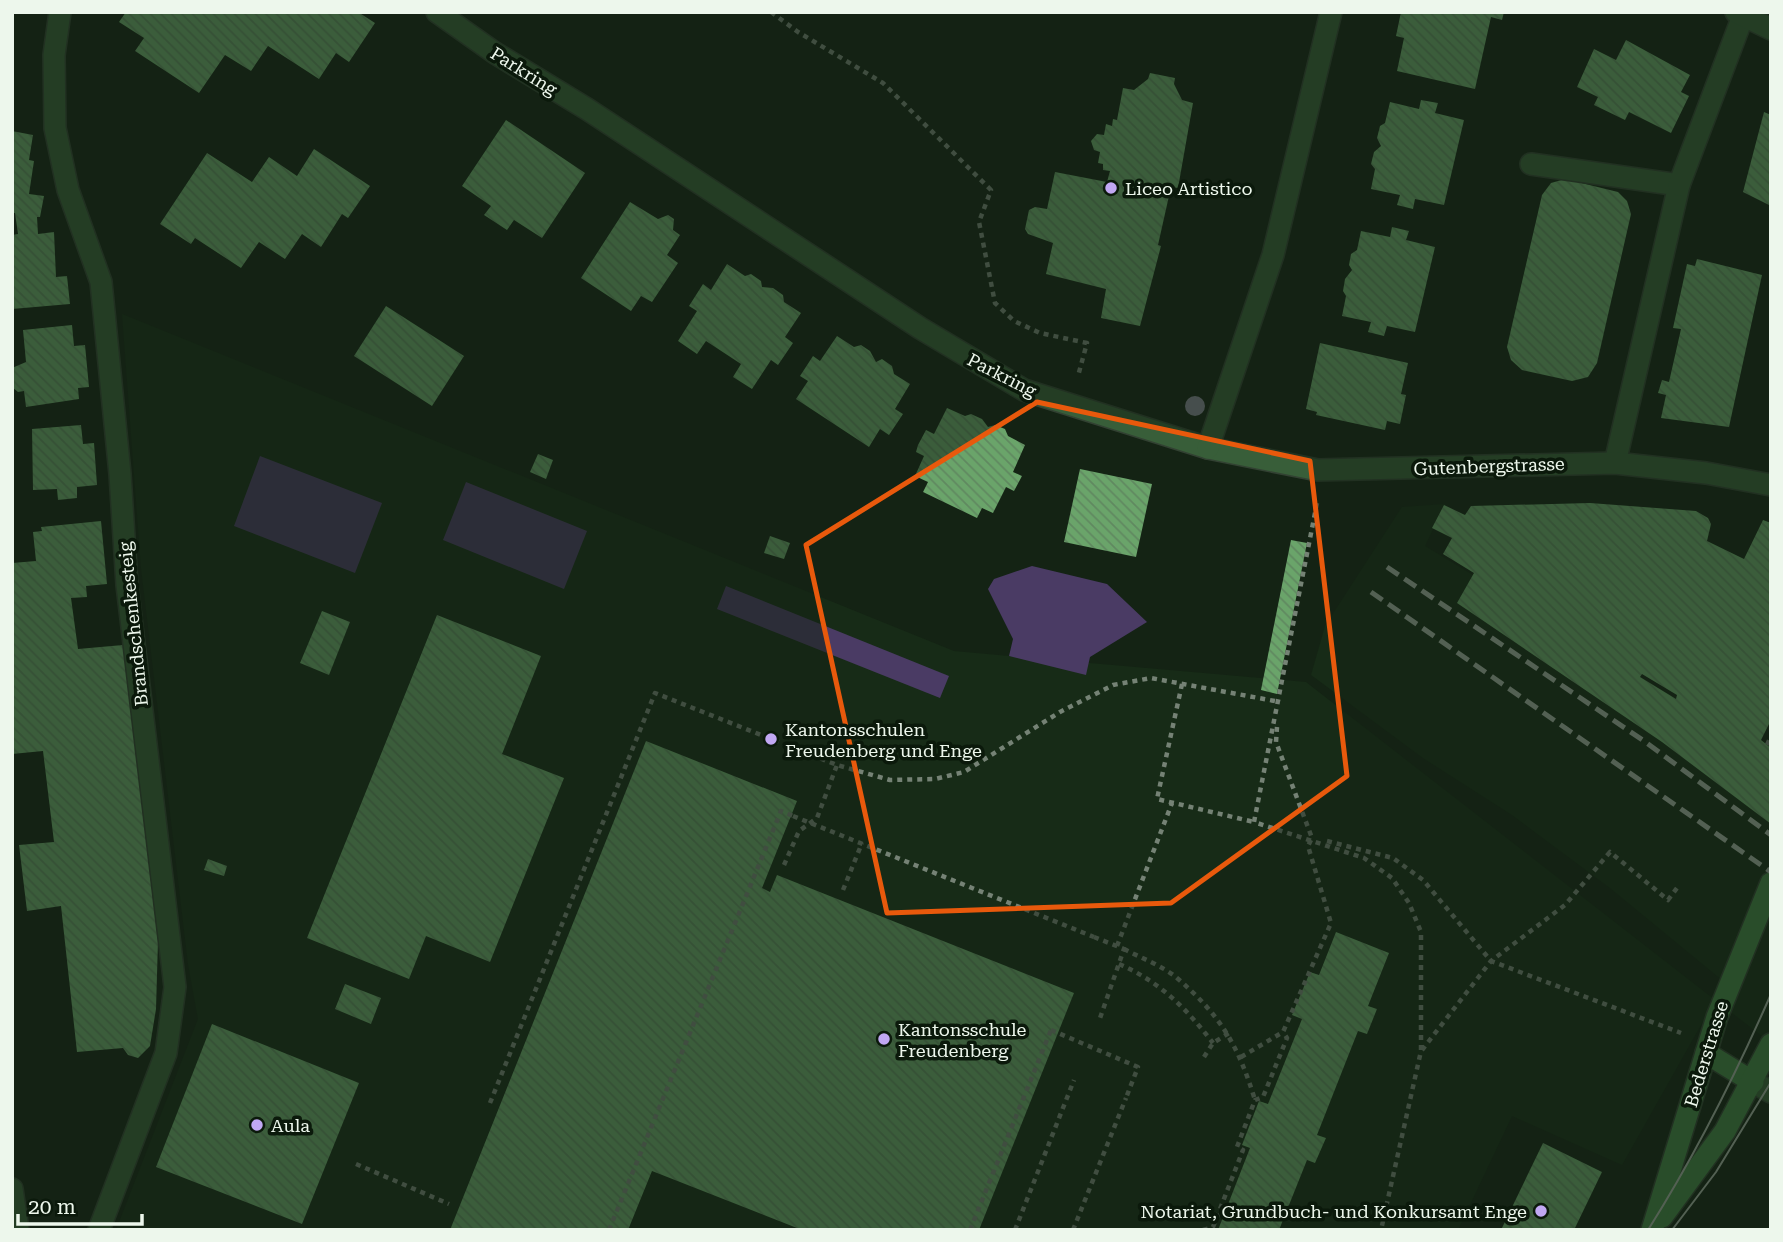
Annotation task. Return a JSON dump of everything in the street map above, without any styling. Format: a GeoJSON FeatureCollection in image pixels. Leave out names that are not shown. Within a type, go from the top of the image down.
{"type":"FeatureCollection","features":[{"type":"Feature","properties":{"kind":"main road","name":"Bederstrasse"},"geometry":{"type":"LineString","coordinates":[[1652,1230],[1732,972],[1771,883]]}},
{"type":"Feature","properties":{"kind":"main road","name":"Bederstrasse"},"geometry":{"type":"LineString","coordinates":[[1652,1230],[1725,1131],[1762,1087],[1771,1044]]}},
{"type":"Feature","properties":{"kind":"main road"},"geometry":{"type":"LineString","coordinates":[[1706,1053],[1762,1087]]}},
{"type":"Feature","properties":{"kind":"street","name":"Brandschenkesteig"},"geometry":{"type":"LineString","coordinates":[[60,12],[54,55],[55,128],[68,190],[101,282],[120,474],[127,585],[175,987],[166,1053],[99,1230]]}},
{"type":"Feature","properties":{"kind":"street","name":"Parkring"},"geometry":{"type":"LineString","coordinates":[[437,12],[495,53],[587,109],[989,371],[1024,390],[1208,448]]}},
{"type":"Feature","properties":{"kind":"street"},"geometry":{"type":"LineString","coordinates":[[1208,448],[1273,255],[1331,12]]}},
{"type":"Feature","properties":{"kind":"street"},"geometry":{"type":"LineString","coordinates":[[1615,463],[1679,186],[1740,14],[1771,29]]}},
{"type":"Feature","properties":{"kind":"street"},"geometry":{"type":"LineString","coordinates":[[1531,164],[1679,186]]}},
{"type":"Feature","properties":{"kind":"street","name":"Gutenbergstrasse"},"geometry":{"type":"LineString","coordinates":[[1208,448],[1318,470],[1615,463],[1706,473],[1771,485]]}},
{"type":"Feature","properties":{"kind":"street"},"geometry":{"type":"LineString","coordinates":[[12,1189],[18,1230]]}},
{"type":"Feature","properties":{"kind":"path"},"geometry":{"type":"LineString","coordinates":[[771,12],[798,33],[883,83],[991,190],[979,222],[995,303],[1014,321],[1040,333],[1087,343],[1077,380]]}},
{"type":"Feature","properties":{"kind":"path"},"geometry":{"type":"LineString","coordinates":[[1255,821],[1318,498]]}},
{"type":"Feature","properties":{"kind":"path"},"geometry":{"type":"LineString","coordinates":[[490,1103],[655,693],[837,765],[890,780],[945,777],[964,772],[1060,712],[1112,685],[1151,678],[1280,702]]}},
{"type":"Feature","properties":{"kind":"path"},"geometry":{"type":"LineString","coordinates":[[1182,684],[1157,799],[1255,821],[1393,858],[1423,880],[1491,961],[1668,1028],[1682,1034],[1706,1053]]}},
{"type":"Feature","properties":{"kind":"path"},"geometry":{"type":"LineString","coordinates":[[1241,1056],[1283,1032],[1331,923],[1308,846],[1312,838],[1276,742],[1280,702]]}},
{"type":"Feature","properties":{"kind":"path"},"geometry":{"type":"LineString","coordinates":[[1766,745],[1771,736]]}},
{"type":"Feature","properties":{"kind":"path"},"geometry":{"type":"LineString","coordinates":[[783,865],[799,831],[817,818],[837,765]]}},
{"type":"Feature","properties":{"kind":"path"},"geometry":{"type":"LineString","coordinates":[[1117,946],[1172,803]]}},
{"type":"Feature","properties":{"kind":"path"},"geometry":{"type":"LineString","coordinates":[[609,1230],[781,811],[1117,946],[1176,977],[1229,1033],[1241,1056],[1255,1100],[1237,1147],[1243,1150],[1213,1227],[1203,1230]]}},
{"type":"Feature","properties":{"kind":"path"},"geometry":{"type":"LineString","coordinates":[[1312,838],[1364,858],[1392,878],[1409,903],[1421,932],[1421,1051],[1381,1230]]}},
{"type":"Feature","properties":{"kind":"path"},"geometry":{"type":"LineString","coordinates":[[843,890],[862,843]]}},
{"type":"Feature","properties":{"kind":"path"},"geometry":{"type":"LineString","coordinates":[[1421,1051],[1491,961],[1565,905],[1610,852],[1668,901],[1677,888]]}},
{"type":"Feature","properties":{"kind":"path"},"geometry":{"type":"LineString","coordinates":[[1100,1021],[1124,949]]}},
{"type":"Feature","properties":{"kind":"path"},"geometry":{"type":"LineString","coordinates":[[1119,964],[1159,986],[1184,1005],[1213,1043]]}},
{"type":"Feature","properties":{"kind":"path"},"geometry":{"type":"LineString","coordinates":[[970,1230],[1051,1030],[1138,1067],[1073,1230]]}},
{"type":"Feature","properties":{"kind":"path"},"geometry":{"type":"LineString","coordinates":[[1255,1100],[1263,1097],[1287,1038],[1283,1032]]}},
{"type":"Feature","properties":{"kind":"path"},"geometry":{"type":"LineString","coordinates":[[1204,1057],[1213,1043],[1229,1033]]}},
{"type":"Feature","properties":{"kind":"path"},"geometry":{"type":"LineString","coordinates":[[1015,1230],[1074,1080]]}},
{"type":"Feature","properties":{"kind":"path"},"geometry":{"type":"LineString","coordinates":[[356,1164],[449,1204]]}},
{"type":"Feature","properties":{"kind":"highlighted area"},"geometry":{"type":"Polygon","coordinates":[[[1037,402],[1310,461],[1347,776],[1171,903],[887,913],[806,545],[1037,402]]]}},
{"type":"Feature","properties":{"kind":"shaded area","name":"Kantonsschulen Freudenberg und Enge"},"geometry":{"type":"Polygon","coordinates":[[[122,314],[954,651],[1306,682],[1715,1000],[1622,1165],[1512,1116],[1458,1230],[116,1230],[198,1019],[188,964],[141,568],[122,314]]]}},
{"type":"Feature","properties":{"kind":"shaded area"},"geometry":{"type":"Polygon","coordinates":[[[260,456],[382,503],[355,573],[234,526],[260,456]]]}},
{"type":"Feature","properties":{"kind":"shaded area"},"geometry":{"type":"Polygon","coordinates":[[[466,482],[587,531],[564,589],[443,540],[466,482]]]}},
{"type":"Feature","properties":{"kind":"shaded area"},"geometry":{"type":"Polygon","coordinates":[[[1445,504],[1425,546],[1677,699],[1771,748],[1771,1043],[1719,1003],[1728,985],[1610,888],[1512,815],[1423,758],[1311,675],[1325,626],[1402,507],[1445,504]]]}},
{"type":"Feature","properties":{"kind":"shaded area"},"geometry":{"type":"Polygon","coordinates":[[[1032,566],[1107,584],[1147,622],[1090,657],[1086,675],[1009,656],[1013,639],[988,589],[994,579],[1032,566]]]}},
{"type":"Feature","properties":{"kind":"shaded area"},"geometry":{"type":"Polygon","coordinates":[[[726,586],[949,676],[940,698],[717,609],[726,586]]]}},
{"type":"Feature","properties":{"kind":"building"},"geometry":{"type":"Polygon","coordinates":[[[126,12],[358,12],[375,23],[349,62],[336,53],[319,79],[268,46],[251,71],[225,55],[199,93],[135,51],[144,38],[119,22],[126,12]]]}},
{"type":"Feature","properties":{"kind":"building"},"geometry":{"type":"Polygon","coordinates":[[[1401,12],[1504,12],[1502,20],[1491,17],[1475,89],[1397,71],[1404,38],[1396,36],[1401,12]]]}},
{"type":"Feature","properties":{"kind":"building"},"geometry":{"type":"Polygon","coordinates":[[[1626,40],[1690,75],[1681,92],[1689,96],[1671,133],[1629,112],[1625,120],[1594,105],[1598,97],[1577,87],[1594,49],[1616,60],[1626,40]]]}},
{"type":"Feature","properties":{"kind":"building","name":"Liceo Artistico"},"geometry":{"type":"Polygon","coordinates":[[[1150,73],[1175,78],[1174,84],[1182,100],[1193,103],[1178,188],[1171,187],[1158,245],[1161,246],[1140,326],[1101,318],[1106,289],[1046,274],[1053,243],[1028,234],[1025,229],[1029,210],[1035,207],[1047,209],[1055,172],[1107,182],[1110,171],[1103,170],[1103,164],[1098,163],[1100,152],[1094,150],[1091,141],[1097,134],[1104,135],[1106,124],[1112,126],[1113,119],[1117,120],[1123,88],[1134,90],[1148,79],[1150,73]]]}},
{"type":"Feature","properties":{"kind":"building"},"geometry":{"type":"Polygon","coordinates":[[[1421,100],[1438,103],[1435,113],[1464,120],[1444,205],[1415,199],[1413,209],[1397,205],[1400,195],[1371,189],[1375,169],[1371,164],[1374,152],[1381,146],[1377,138],[1380,126],[1385,123],[1390,102],[1419,109],[1421,100]]]}},
{"type":"Feature","properties":{"kind":"building"},"geometry":{"type":"Polygon","coordinates":[[[1764,112],[1771,115],[1771,206],[1743,192],[1764,112]]]}},
{"type":"Feature","properties":{"kind":"building"},"geometry":{"type":"Polygon","coordinates":[[[506,120],[585,173],[542,238],[514,220],[507,230],[484,215],[491,206],[462,186],[506,120]]]}},
{"type":"Feature","properties":{"kind":"building"},"geometry":{"type":"Polygon","coordinates":[[[12,131],[33,135],[29,160],[34,161],[29,194],[44,196],[40,217],[37,217],[38,234],[54,232],[56,277],[67,276],[70,304],[12,309],[12,235],[18,234],[15,213],[12,213],[12,131]]]}},
{"type":"Feature","properties":{"kind":"building"},"geometry":{"type":"Polygon","coordinates":[[[314,149],[370,186],[348,218],[342,214],[321,247],[302,234],[285,259],[259,242],[241,268],[195,238],[191,244],[160,224],[207,153],[252,182],[269,157],[297,176],[314,149]]]}},
{"type":"Feature","properties":{"kind":"building"},"geometry":{"type":"Polygon","coordinates":[[[1565,179],[1618,192],[1627,201],[1631,214],[1597,363],[1588,377],[1572,381],[1522,370],[1511,360],[1507,347],[1542,195],[1551,183],[1565,179]]]}},
{"type":"Feature","properties":{"kind":"building"},"geometry":{"type":"Polygon","coordinates":[[[630,202],[658,219],[668,215],[674,219],[673,230],[680,235],[667,255],[678,263],[652,302],[641,296],[631,311],[581,278],[630,202]]]}},
{"type":"Feature","properties":{"kind":"building"},"geometry":{"type":"Polygon","coordinates":[[[1392,227],[1409,231],[1406,240],[1435,247],[1415,332],[1387,326],[1384,336],[1368,332],[1371,322],[1342,316],[1346,296],[1343,291],[1345,279],[1352,270],[1349,265],[1351,254],[1357,250],[1361,231],[1390,237],[1392,227]]]}},
{"type":"Feature","properties":{"kind":"building"},"geometry":{"type":"Polygon","coordinates":[[[1697,259],[1762,275],[1729,427],[1661,418],[1666,395],[1658,393],[1662,380],[1669,382],[1681,329],[1673,328],[1687,264],[1695,266],[1697,259]]]}},
{"type":"Feature","properties":{"kind":"building"},"geometry":{"type":"Polygon","coordinates":[[[727,264],[745,276],[751,274],[761,281],[762,287],[773,288],[783,295],[784,302],[801,313],[785,337],[793,343],[778,365],[771,360],[752,389],[733,377],[741,364],[706,341],[697,354],[678,341],[697,311],[689,306],[703,284],[711,290],[727,264]]]}},
{"type":"Feature","properties":{"kind":"building"},"geometry":{"type":"Polygon","coordinates":[[[386,306],[464,356],[432,406],[354,356],[386,306]]]}},
{"type":"Feature","properties":{"kind":"building"},"geometry":{"type":"Polygon","coordinates":[[[72,325],[74,346],[85,345],[89,387],[78,388],[79,399],[26,407],[24,391],[18,392],[12,387],[12,368],[26,362],[23,330],[72,325]]]}},
{"type":"Feature","properties":{"kind":"building"},"geometry":{"type":"Polygon","coordinates":[[[837,336],[854,347],[861,345],[870,351],[876,362],[882,359],[892,366],[894,374],[910,384],[895,409],[903,414],[889,435],[880,429],[869,447],[796,399],[808,381],[800,376],[813,356],[820,361],[837,336]]]}},
{"type":"Feature","properties":{"kind":"building"},"geometry":{"type":"Polygon","coordinates":[[[1320,343],[1408,363],[1401,394],[1406,395],[1400,424],[1387,421],[1385,430],[1316,415],[1317,412],[1306,409],[1320,343]]]}},
{"type":"Feature","properties":{"kind":"building"},"geometry":{"type":"Polygon","coordinates":[[[947,408],[965,416],[971,414],[982,419],[988,427],[995,425],[1005,429],[1008,436],[1025,445],[1013,472],[1022,476],[1014,491],[1006,487],[993,513],[982,508],[977,518],[923,492],[928,482],[915,476],[924,456],[916,452],[918,445],[926,430],[934,434],[947,408]]]}},
{"type":"Feature","properties":{"kind":"building"},"geometry":{"type":"Polygon","coordinates":[[[81,425],[83,444],[94,443],[97,485],[77,487],[77,498],[58,500],[57,489],[33,490],[32,429],[81,425]]]}},
{"type":"Feature","properties":{"kind":"building"},"geometry":{"type":"Polygon","coordinates":[[[538,454],[553,460],[546,479],[530,472],[538,454]]]}},
{"type":"Feature","properties":{"kind":"building"},"geometry":{"type":"Polygon","coordinates":[[[1080,469],[1152,484],[1136,557],[1064,542],[1080,469]]]}},
{"type":"Feature","properties":{"kind":"building"},"geometry":{"type":"Polygon","coordinates":[[[1590,503],[1696,511],[1708,518],[1711,524],[1707,541],[1744,559],[1763,520],[1771,523],[1771,720],[1761,740],[1771,748],[1771,824],[1662,742],[1457,603],[1474,573],[1443,554],[1452,538],[1432,528],[1444,505],[1465,515],[1471,506],[1590,503]],[[1642,674],[1640,677],[1676,699],[1677,695],[1642,674]]]}},
{"type":"Feature","properties":{"kind":"building"},"geometry":{"type":"Polygon","coordinates":[[[101,521],[107,584],[86,586],[87,597],[71,598],[78,649],[123,645],[158,941],[156,1009],[150,1046],[138,1058],[128,1055],[123,1048],[77,1052],[61,906],[27,911],[19,845],[54,842],[43,751],[12,754],[12,563],[36,561],[33,532],[42,531],[41,527],[101,521]]]}},
{"type":"Feature","properties":{"kind":"building"},"geometry":{"type":"Polygon","coordinates":[[[770,536],[790,543],[784,559],[764,553],[770,536]]]}},
{"type":"Feature","properties":{"kind":"building"},"geometry":{"type":"Polygon","coordinates":[[[1291,540],[1307,543],[1277,694],[1261,690],[1291,540]]]}},
{"type":"Feature","properties":{"kind":"building"},"geometry":{"type":"Polygon","coordinates":[[[322,611],[350,622],[329,675],[300,663],[322,611]]]}},
{"type":"Feature","properties":{"kind":"building"},"geometry":{"type":"Polygon","coordinates":[[[437,615],[541,656],[502,754],[564,778],[490,962],[426,936],[409,979],[307,938],[437,615]]]}},
{"type":"Feature","properties":{"kind":"building"},"geometry":{"type":"Polygon","coordinates":[[[646,741],[797,801],[762,888],[770,892],[777,875],[1074,993],[979,1230],[802,1230],[652,1171],[628,1230],[450,1230],[646,741]]]}},
{"type":"Feature","properties":{"kind":"building"},"geometry":{"type":"Polygon","coordinates":[[[208,859],[227,866],[224,876],[204,870],[208,859]]]}},
{"type":"Feature","properties":{"kind":"building"},"geometry":{"type":"Polygon","coordinates":[[[1336,932],[1389,953],[1368,1006],[1377,1009],[1367,1034],[1358,1031],[1317,1135],[1326,1138],[1315,1163],[1307,1160],[1279,1230],[1218,1230],[1250,1148],[1242,1145],[1259,1101],[1268,1104],[1302,1019],[1292,1015],[1310,972],[1319,975],[1336,932]]]}},
{"type":"Feature","properties":{"kind":"building"},"geometry":{"type":"Polygon","coordinates":[[[345,984],[381,998],[371,1024],[335,1009],[345,984]]]}},
{"type":"Feature","properties":{"kind":"building","name":"Aula"},"geometry":{"type":"Polygon","coordinates":[[[212,1024],[359,1083],[302,1224],[156,1167],[212,1024]]]}},
{"type":"Feature","properties":{"kind":"building"},"geometry":{"type":"Polygon","coordinates":[[[1543,1143],[1602,1172],[1574,1230],[1501,1230],[1543,1143]]]}},
{"type":"Feature","properties":{"kind":"tram line"},"geometry":{"type":"LineString","coordinates":[[1648,1230],[1714,1114],[1771,994]]}},
{"type":"Feature","properties":{"kind":"tram line"},"geometry":{"type":"LineString","coordinates":[[1672,1230],[1716,1172],[1771,1082]]}},
{"type":"Feature","properties":{"kind":"railway"},"geometry":{"type":"LineString","coordinates":[[1387,567],[1644,741],[1771,835]]}},
{"type":"Feature","properties":{"kind":"railway"},"geometry":{"type":"LineString","coordinates":[[1371,592],[1771,872]]}},
{"type":"Feature","properties":{"kind":"place","name":"Liceo Artistico"},"geometry":{"type":"Point","coordinates":[1111,188]}},
{"type":"Feature","properties":{"kind":"place","name":"Kantonsschulen Freudenberg und Enge"},"geometry":{"type":"Point","coordinates":[771,739]}},
{"type":"Feature","properties":{"kind":"place","name":"Kantonsschule Freudenberg"},"geometry":{"type":"Point","coordinates":[884,1039]}},
{"type":"Feature","properties":{"kind":"place","name":"Aula"},"geometry":{"type":"Point","coordinates":[257,1125]}},
{"type":"Feature","properties":{"kind":"place","name":"Notariat, Grundbuch- und Konkursamt Enge"},"geometry":{"type":"Point","coordinates":[1541,1211]}}]}
